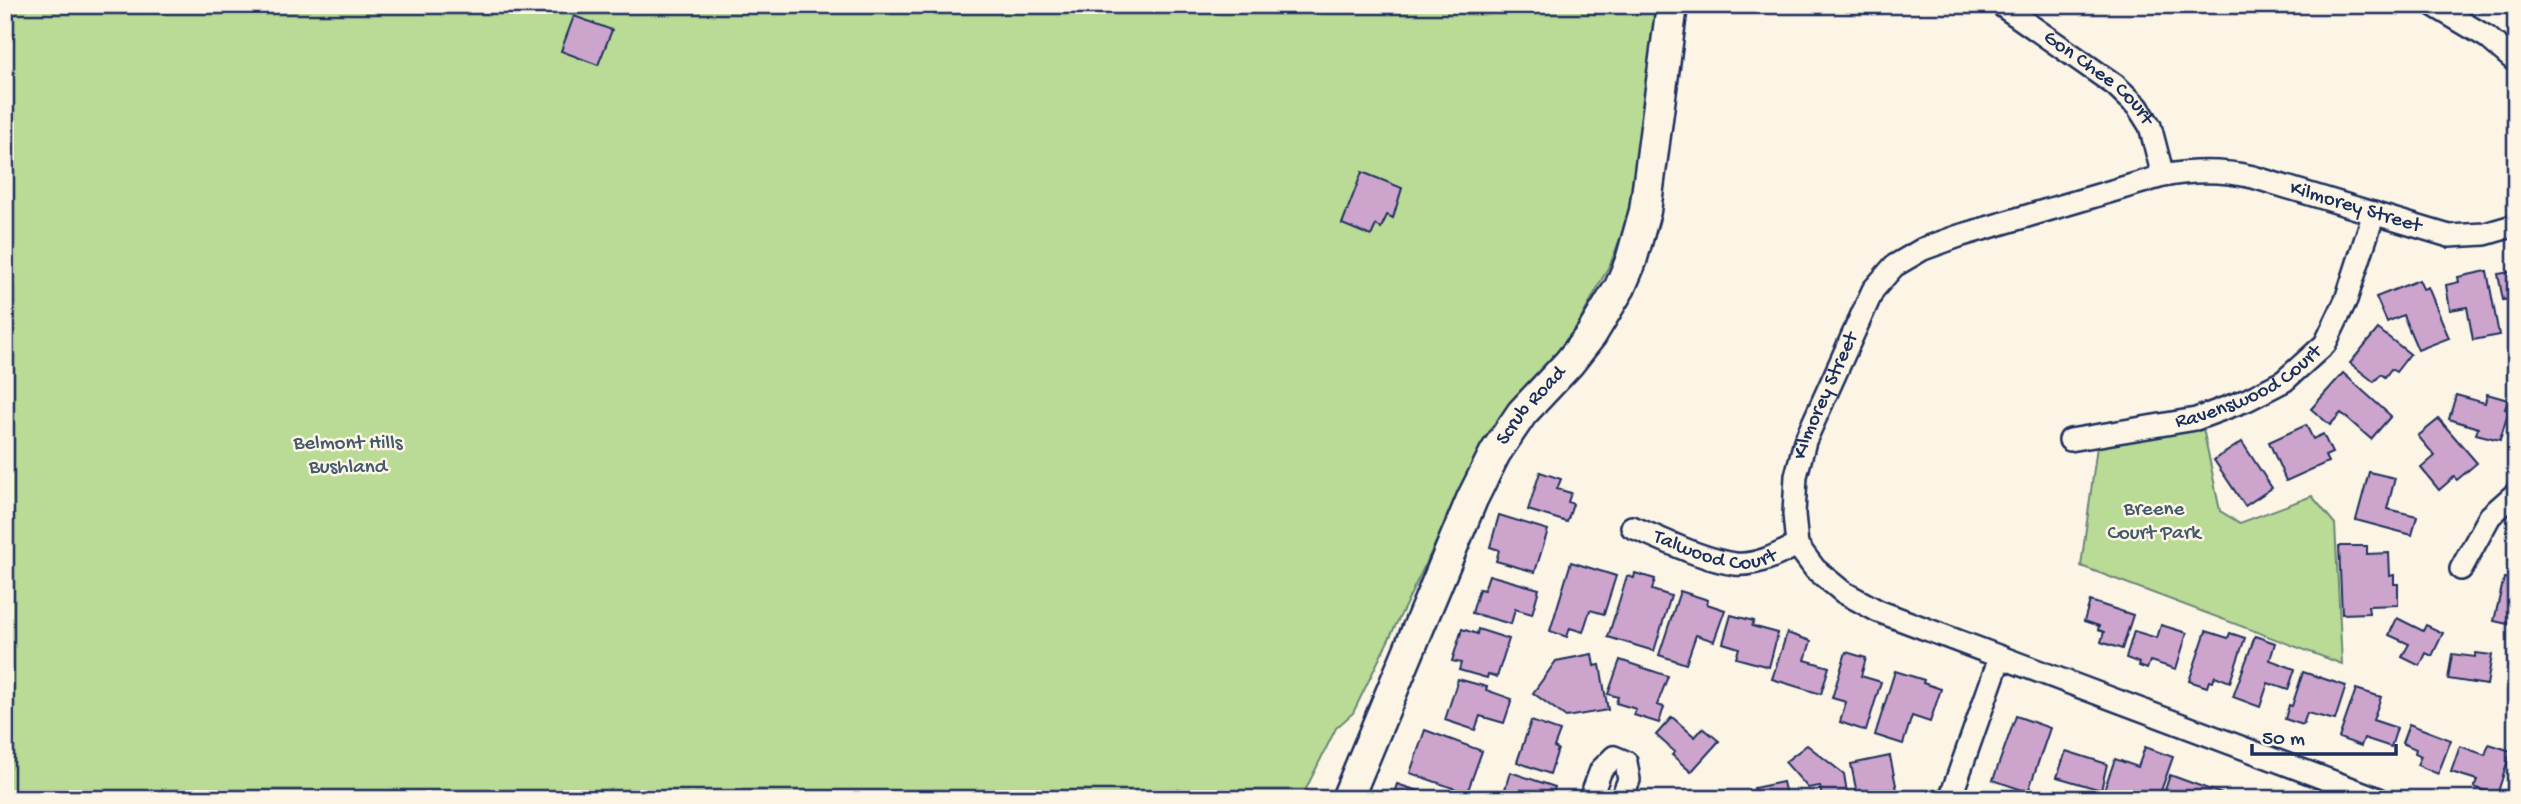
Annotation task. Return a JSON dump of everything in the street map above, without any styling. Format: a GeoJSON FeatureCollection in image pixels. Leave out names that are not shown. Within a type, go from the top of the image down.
{"type":"FeatureCollection","features":[{"type":"Feature","properties":{"kind":"main road","name":"Scrub Road"},"geometry":{"type":"LineString","coordinates":[[1347,799],[1472,499],[1495,453],[1522,412],[1569,363],[1591,335],[1620,287],[1631,261],[1645,211],[1672,5]]}},
{"type":"Feature","properties":{"kind":"street","name":"Gon Chee Court"},"geometry":{"type":"LineString","coordinates":[[2001,5],[2115,85],[2138,107],[2150,126],[2163,176]]}},
{"type":"Feature","properties":{"kind":"street"},"geometry":{"type":"LineString","coordinates":[[2433,5],[2487,37],[2516,62]]}},
{"type":"Feature","properties":{"kind":"street","name":"Kilmorey Street"},"geometry":{"type":"LineString","coordinates":[[1797,545],[1794,514],[1796,476],[1805,441],[1873,290],[1894,266],[1923,249],[1958,236],[2191,170],[2227,171],[2253,177],[2449,236],[2485,234],[2516,225]]}},
{"type":"Feature","properties":{"kind":"street","name":"Ravenswood Court"},"geometry":{"type":"LineString","coordinates":[[2070,440],[2196,419],[2247,400],[2284,382],[2325,344],[2346,300],[2374,214]]}},
{"type":"Feature","properties":{"kind":"street"},"geometry":{"type":"LineString","coordinates":[[2461,569],[2490,516],[2516,493]]}},
{"type":"Feature","properties":{"kind":"street","name":"Talwood Court"},"geometry":{"type":"LineString","coordinates":[[1632,527],[1707,556],[1737,564],[1772,558],[1797,545]]}},
{"type":"Feature","properties":{"kind":"street"},"geometry":{"type":"LineString","coordinates":[[1797,545],[1815,569],[1843,592],[1878,611],[2379,799]]}},
{"type":"Feature","properties":{"kind":"street"},"geometry":{"type":"LineString","coordinates":[[1950,799],[2000,657]]}},
{"type":"Feature","properties":{"kind":"street"},"geometry":{"type":"LineString","coordinates":[[1590,799],[1601,770],[1614,757],[1626,762],[1629,779],[1622,799]]}},
{"type":"Feature","properties":{"kind":"green space","name":"Belmont Hills Bushland"},"geometry":{"type":"Polygon","coordinates":[[[5,5],[1662,5],[1632,208],[1611,262],[1570,340],[1502,424],[1443,528],[1353,713],[1336,728],[1301,799],[5,799],[5,5]]]}},
{"type":"Feature","properties":{"kind":"green space","name":"Breene Court Park"},"geometry":{"type":"Polygon","coordinates":[[[2203,428],[2220,511],[2240,523],[2312,496],[2335,524],[2342,664],[2081,566],[2097,446],[2203,428]]]}},
{"type":"Feature","properties":{"kind":"building"},"geometry":{"type":"Polygon","coordinates":[[[574,16],[612,30],[598,65],[561,51],[574,16]]]}},
{"type":"Feature","properties":{"kind":"building"},"geometry":{"type":"Polygon","coordinates":[[[1362,172],[1402,188],[1393,218],[1387,215],[1381,228],[1376,225],[1371,236],[1342,224],[1362,172]]]}},
{"type":"Feature","properties":{"kind":"building"},"geometry":{"type":"Polygon","coordinates":[[[2487,271],[2499,335],[2473,340],[2467,307],[2450,310],[2446,285],[2459,282],[2458,277],[2487,271]]]}},
{"type":"Feature","properties":{"kind":"building"},"geometry":{"type":"Polygon","coordinates":[[[2516,271],[2516,298],[2503,300],[2498,274],[2516,271]]]}},
{"type":"Feature","properties":{"kind":"building"},"geometry":{"type":"Polygon","coordinates":[[[2419,280],[2423,289],[2428,287],[2449,338],[2418,350],[2403,315],[2387,322],[2376,297],[2419,280]]]}},
{"type":"Feature","properties":{"kind":"building"},"geometry":{"type":"Polygon","coordinates":[[[2378,329],[2410,354],[2396,372],[2391,369],[2385,377],[2381,374],[2374,382],[2350,363],[2378,329]]]}},
{"type":"Feature","properties":{"kind":"building"},"geometry":{"type":"Polygon","coordinates":[[[2516,371],[2516,418],[2508,373],[2516,371]]]}},
{"type":"Feature","properties":{"kind":"building"},"geometry":{"type":"Polygon","coordinates":[[[2343,373],[2391,416],[2371,439],[2341,413],[2330,425],[2311,409],[2343,373]]]}},
{"type":"Feature","properties":{"kind":"building"},"geometry":{"type":"Polygon","coordinates":[[[2487,394],[2508,400],[2505,409],[2509,410],[2500,440],[2476,434],[2478,428],[2449,419],[2456,395],[2485,403],[2487,394]]]}},
{"type":"Feature","properties":{"kind":"building"},"geometry":{"type":"Polygon","coordinates":[[[2439,419],[2477,463],[2457,480],[2454,477],[2439,490],[2421,468],[2435,456],[2418,436],[2439,419]]]}},
{"type":"Feature","properties":{"kind":"building"},"geometry":{"type":"Polygon","coordinates":[[[2306,425],[2313,439],[2323,434],[2332,453],[2325,456],[2328,462],[2286,481],[2269,442],[2306,425]]]}},
{"type":"Feature","properties":{"kind":"building"},"geometry":{"type":"Polygon","coordinates":[[[2242,442],[2272,488],[2245,506],[2214,460],[2242,442]]]}},
{"type":"Feature","properties":{"kind":"building"},"geometry":{"type":"Polygon","coordinates":[[[1540,472],[1561,479],[1557,489],[1571,493],[1568,502],[1573,504],[1567,522],[1528,510],[1540,472]]]}},
{"type":"Feature","properties":{"kind":"building"},"geometry":{"type":"Polygon","coordinates":[[[2369,472],[2395,478],[2387,509],[2417,516],[2412,535],[2356,520],[2369,472]]]}},
{"type":"Feature","properties":{"kind":"building"},"geometry":{"type":"Polygon","coordinates":[[[1499,515],[1548,530],[1535,572],[1496,561],[1499,550],[1490,547],[1499,515]]]}},
{"type":"Feature","properties":{"kind":"building"},"geometry":{"type":"Polygon","coordinates":[[[2339,546],[2367,546],[2367,554],[2389,553],[2390,576],[2394,575],[2394,584],[2398,584],[2398,605],[2368,606],[2369,613],[2342,614],[2339,546]]]}},
{"type":"Feature","properties":{"kind":"building"},"geometry":{"type":"Polygon","coordinates":[[[1571,562],[1616,576],[1604,614],[1590,610],[1583,632],[1570,628],[1567,637],[1550,631],[1571,562]]]}},
{"type":"Feature","properties":{"kind":"building"},"geometry":{"type":"Polygon","coordinates":[[[1635,573],[1655,579],[1652,590],[1671,596],[1654,651],[1608,637],[1627,576],[1634,578],[1635,573]]]}},
{"type":"Feature","properties":{"kind":"building"},"geometry":{"type":"Polygon","coordinates":[[[1489,575],[1539,589],[1532,614],[1515,609],[1511,624],[1472,613],[1479,589],[1484,590],[1489,575]]]}},
{"type":"Feature","properties":{"kind":"building"},"geometry":{"type":"Polygon","coordinates":[[[2504,578],[2516,580],[2516,626],[2494,621],[2504,578]]]}},
{"type":"Feature","properties":{"kind":"building"},"geometry":{"type":"Polygon","coordinates":[[[1680,591],[1708,600],[1707,604],[1725,610],[1714,641],[1696,635],[1686,664],[1659,655],[1680,591]]]}},
{"type":"Feature","properties":{"kind":"building"},"geometry":{"type":"Polygon","coordinates":[[[2090,601],[2133,615],[2122,649],[2101,642],[2104,632],[2098,630],[2099,626],[2084,621],[2090,601]]]}},
{"type":"Feature","properties":{"kind":"building"},"geometry":{"type":"Polygon","coordinates":[[[1731,615],[1754,621],[1752,626],[1778,633],[1769,667],[1736,658],[1739,648],[1723,643],[1731,615]]]}},
{"type":"Feature","properties":{"kind":"building"},"geometry":{"type":"Polygon","coordinates":[[[2397,618],[2423,631],[2426,625],[2443,633],[2432,656],[2426,653],[2420,666],[2402,657],[2409,644],[2389,635],[2397,618]]]}},
{"type":"Feature","properties":{"kind":"building"},"geometry":{"type":"Polygon","coordinates":[[[2161,625],[2187,633],[2176,669],[2150,661],[2147,669],[2126,658],[2134,631],[2157,638],[2161,625]]]}},
{"type":"Feature","properties":{"kind":"building"},"geometry":{"type":"Polygon","coordinates":[[[1462,629],[1477,634],[1478,629],[1509,639],[1497,677],[1488,674],[1487,678],[1459,670],[1461,663],[1452,661],[1462,629]]]}},
{"type":"Feature","properties":{"kind":"building"},"geometry":{"type":"Polygon","coordinates":[[[2206,631],[2228,638],[2230,633],[2245,638],[2230,682],[2215,676],[2207,687],[2189,681],[2206,631]]]}},
{"type":"Feature","properties":{"kind":"building"},"geometry":{"type":"Polygon","coordinates":[[[1787,633],[1811,641],[1805,660],[1829,667],[1821,694],[1772,679],[1787,633]]]}},
{"type":"Feature","properties":{"kind":"building"},"geometry":{"type":"Polygon","coordinates":[[[2255,636],[2275,643],[2270,660],[2295,669],[2288,690],[2268,683],[2260,707],[2233,697],[2255,636]]]}},
{"type":"Feature","properties":{"kind":"building"},"geometry":{"type":"Polygon","coordinates":[[[1846,652],[1866,658],[1861,676],[1881,682],[1866,731],[1840,722],[1846,702],[1832,698],[1846,652]]]}},
{"type":"Feature","properties":{"kind":"building"},"geometry":{"type":"Polygon","coordinates":[[[2476,653],[2492,655],[2487,685],[2448,679],[2452,654],[2475,657],[2476,653]]]}},
{"type":"Feature","properties":{"kind":"building"},"geometry":{"type":"Polygon","coordinates":[[[1592,654],[1594,666],[1600,665],[1608,710],[1566,717],[1533,693],[1556,661],[1592,654]]]}},
{"type":"Feature","properties":{"kind":"building"},"geometry":{"type":"Polygon","coordinates":[[[1620,660],[1668,676],[1657,705],[1664,707],[1659,723],[1634,715],[1636,709],[1616,703],[1618,697],[1608,694],[1620,660]]]}},
{"type":"Feature","properties":{"kind":"building"},"geometry":{"type":"Polygon","coordinates":[[[1895,671],[1924,680],[1923,683],[1941,689],[1930,722],[1912,716],[1903,744],[1875,735],[1895,671]]]}},
{"type":"Feature","properties":{"kind":"building"},"geometry":{"type":"Polygon","coordinates":[[[2303,672],[2346,686],[2335,720],[2307,713],[2303,725],[2285,719],[2303,672]]]}},
{"type":"Feature","properties":{"kind":"building"},"geometry":{"type":"Polygon","coordinates":[[[1458,679],[1487,687],[1486,690],[1512,699],[1504,723],[1480,716],[1475,730],[1445,720],[1458,679]]]}},
{"type":"Feature","properties":{"kind":"building"},"geometry":{"type":"Polygon","coordinates":[[[2356,689],[2381,697],[2373,720],[2397,728],[2391,747],[2364,738],[2361,746],[2339,738],[2356,689]]]}},
{"type":"Feature","properties":{"kind":"building"},"geometry":{"type":"Polygon","coordinates":[[[2016,716],[2050,728],[2028,792],[1993,780],[2016,716]]]}},
{"type":"Feature","properties":{"kind":"building"},"geometry":{"type":"Polygon","coordinates":[[[1672,717],[1695,737],[1703,728],[1719,741],[1691,772],[1672,755],[1675,752],[1656,735],[1672,717]]]}},
{"type":"Feature","properties":{"kind":"building"},"geometry":{"type":"Polygon","coordinates":[[[1531,721],[1560,731],[1554,747],[1558,749],[1550,774],[1517,762],[1531,721]]]}},
{"type":"Feature","properties":{"kind":"building"},"geometry":{"type":"Polygon","coordinates":[[[2409,724],[2451,740],[2438,774],[2417,765],[2421,756],[2415,753],[2416,749],[2402,743],[2409,724]]]}},
{"type":"Feature","properties":{"kind":"building"},"geometry":{"type":"Polygon","coordinates":[[[1425,730],[1482,751],[1467,793],[1410,773],[1425,730]]]}},
{"type":"Feature","properties":{"kind":"building"},"geometry":{"type":"Polygon","coordinates":[[[2489,744],[2511,751],[2497,795],[2474,787],[2477,780],[2451,772],[2460,746],[2485,755],[2489,744]]]}},
{"type":"Feature","properties":{"kind":"building"},"geometry":{"type":"Polygon","coordinates":[[[1807,745],[1844,774],[1848,799],[1822,799],[1820,786],[1808,788],[1785,762],[1807,745]]]}},
{"type":"Feature","properties":{"kind":"building"},"geometry":{"type":"Polygon","coordinates":[[[2145,747],[2173,757],[2158,799],[2127,799],[2104,790],[2115,759],[2138,767],[2145,747]]]}},
{"type":"Feature","properties":{"kind":"building"},"geometry":{"type":"Polygon","coordinates":[[[2066,751],[2107,764],[2101,790],[2057,777],[2066,751]]]}},
{"type":"Feature","properties":{"kind":"building"},"geometry":{"type":"Polygon","coordinates":[[[1890,756],[1897,790],[1885,792],[1886,799],[1858,799],[1851,764],[1890,756]]]}},
{"type":"Feature","properties":{"kind":"building"},"geometry":{"type":"Polygon","coordinates":[[[1510,772],[1555,787],[1551,799],[1511,799],[1514,792],[1505,789],[1510,772]]]}},
{"type":"Feature","properties":{"kind":"building"},"geometry":{"type":"Polygon","coordinates":[[[2170,775],[2225,795],[2223,799],[2162,799],[2170,775]]]}},
{"type":"Feature","properties":{"kind":"building"},"geometry":{"type":"Polygon","coordinates":[[[1783,782],[1787,799],[1756,799],[1754,788],[1783,782]]]}},
{"type":"Feature","properties":{"kind":"building"},"geometry":{"type":"Polygon","coordinates":[[[1397,784],[1443,799],[1392,799],[1397,784]]]}}]}
